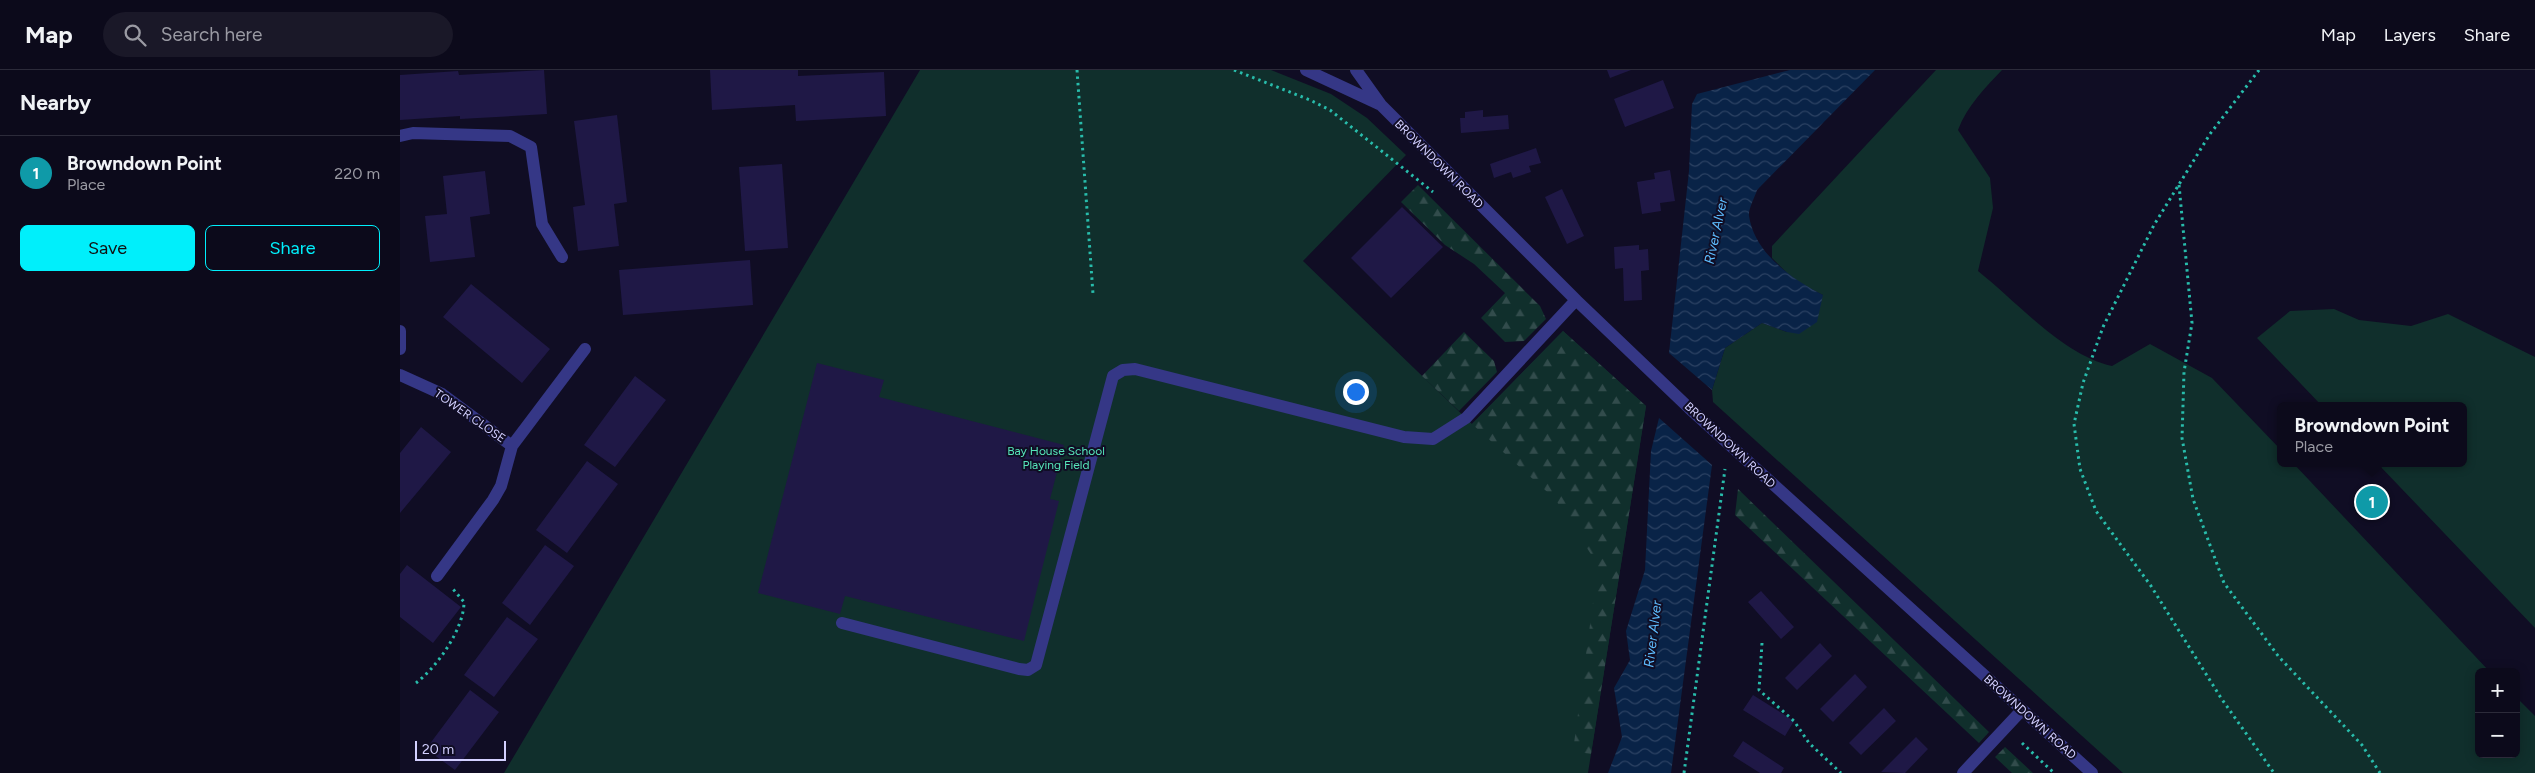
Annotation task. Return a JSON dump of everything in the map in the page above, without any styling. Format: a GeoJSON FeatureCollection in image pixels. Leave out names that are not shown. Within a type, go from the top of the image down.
{"type":"FeatureCollection","features":[{"type":"Feature","properties":{"kind":"street","name":"BROWNDOWN ROAD"},"geometry":{"type":"LineString","coordinates":[[1306,70],[1381,105]]}},
{"type":"Feature","properties":{"kind":"street","name":"BROWNDOWN ROAD"},"geometry":{"type":"LineString","coordinates":[[1356,70],[1381,105],[1576,300],[1730,446],[2092,773]]}},
{"type":"Feature","properties":{"kind":"street"},"geometry":{"type":"LineString","coordinates":[[400,136],[413,133],[510,136],[531,147],[542,224],[562,258]]}},
{"type":"Feature","properties":{"kind":"street"},"geometry":{"type":"LineString","coordinates":[[842,623],[1019,669],[1028,670],[1036,665],[1041,653],[1113,376],[1122,370],[1135,369],[1209,386],[1326,419],[1404,438],[1434,439],[1466,418],[1576,300]]}},
{"type":"Feature","properties":{"kind":"street"},"geometry":{"type":"LineString","coordinates":[[400,331],[400,349]]}},
{"type":"Feature","properties":{"kind":"street","name":"TOWER CLOSE"},"geometry":{"type":"LineString","coordinates":[[437,576],[493,500],[500,486],[512,446],[585,349]]}},
{"type":"Feature","properties":{"kind":"street","name":"TOWER CLOSE"},"geometry":{"type":"LineString","coordinates":[[400,375],[442,394],[512,446]]}},
{"type":"Feature","properties":{"kind":"street"},"geometry":{"type":"LineString","coordinates":[[1963,773],[2022,710]]}},
{"type":"Feature","properties":{"kind":"path"},"geometry":{"type":"LineString","coordinates":[[1077,70],[1093,294]]}},
{"type":"Feature","properties":{"kind":"path"},"geometry":{"type":"LineString","coordinates":[[1234,70],[1310,100],[1330,110],[1437,196]]}},
{"type":"Feature","properties":{"kind":"path"},"geometry":{"type":"LineString","coordinates":[[2259,70],[2210,134],[2154,225],[2104,327],[2083,383],[2074,424],[2080,469],[2096,511],[2151,586],[2220,698],[2274,773]]}},
{"type":"Feature","properties":{"kind":"path"},"geometry":{"type":"LineString","coordinates":[[2179,185],[2192,323],[2184,372],[2182,438],[2192,498],[2224,583],[2279,657],[2362,745],[2380,773]]}},
{"type":"Feature","properties":{"kind":"path"},"geometry":{"type":"LineString","coordinates":[[1684,773],[1725,466]]}},
{"type":"Feature","properties":{"kind":"path"},"geometry":{"type":"LineString","coordinates":[[416,683],[437,664],[464,612],[464,602],[459,594],[437,576]]}},
{"type":"Feature","properties":{"kind":"path"},"geometry":{"type":"LineString","coordinates":[[1762,643],[1759,690],[1794,721],[1809,743],[1842,773]]}},
{"type":"Feature","properties":{"kind":"green space","name":"Bay House School Playing Field"},"geometry":{"type":"Polygon","coordinates":[[[920,70],[1271,70],[1331,94],[1367,118],[1406,155],[1303,261],[1472,424],[1563,331],[1646,406],[1588,773],[504,773],[920,70]]]}},
{"type":"Feature","properties":{"kind":"green space"},"geometry":{"type":"Polygon","coordinates":[[[1936,70],[2002,70],[1971,105],[1958,130],[1990,178],[1993,208],[1978,271],[2041,326],[2076,351],[2094,360],[2112,366],[2150,344],[2212,378],[2277,446],[2277,467],[2297,467],[2486,668],[2475,668],[2475,758],[2520,758],[2520,701],[2535,716],[2535,773],[2123,773],[1713,402],[1712,390],[1725,348],[1762,323],[1787,332],[1823,295],[1795,281],[1772,258],[1772,246],[1936,70]]]}},
{"type":"Feature","properties":{"kind":"green space"},"geometry":{"type":"Polygon","coordinates":[[[1418,185],[1540,306],[1546,319],[1524,341],[1505,342],[1481,318],[1505,293],[1474,264],[1445,245],[1401,202],[1418,185]]]}},
{"type":"Feature","properties":{"kind":"green space"},"geometry":{"type":"Polygon","coordinates":[[[2334,309],[2359,320],[2411,326],[2448,314],[2535,357],[2535,628],[2381,467],[2467,467],[2467,402],[2318,402],[2257,338],[2290,311],[2334,309]]]}},
{"type":"Feature","properties":{"kind":"green space"},"geometry":{"type":"Polygon","coordinates":[[[1563,331],[1646,406],[1591,754],[1573,751],[1598,565],[1555,499],[1472,424],[1563,331]]]}},
{"type":"Feature","properties":{"kind":"green space"},"geometry":{"type":"Polygon","coordinates":[[[1464,332],[1494,361],[1497,372],[1459,411],[1422,376],[1464,332]]]}},
{"type":"Feature","properties":{"kind":"green space"},"geometry":{"type":"Polygon","coordinates":[[[1738,489],[1989,732],[1979,743],[1735,515],[1738,489]]]}},
{"type":"Feature","properties":{"kind":"green space"},"geometry":{"type":"Polygon","coordinates":[[[2005,747],[2033,773],[2012,773],[1995,757],[2005,747]]]}},
{"type":"Feature","properties":{"kind":"water","name":"River Alver"},"geometry":{"type":"Polygon","coordinates":[[[1790,70],[1875,70],[1757,190],[1750,210],[1749,216],[1753,230],[1767,253],[1788,273],[1823,295],[1817,322],[1799,334],[1787,332],[1762,323],[1725,348],[1712,390],[1669,353],[1689,171],[1692,104],[1697,94],[1790,70]]]}},
{"type":"Feature","properties":{"kind":"water","name":"River Alver"},"geometry":{"type":"Polygon","coordinates":[[[1659,418],[1712,465],[1671,773],[1608,773],[1622,737],[1614,688],[1630,660],[1626,631],[1645,570],[1651,451],[1659,418]]]}},
{"type":"Feature","properties":{"kind":"building"},"geometry":{"type":"Polygon","coordinates":[[[544,70],[547,114],[460,119],[460,116],[400,120],[400,75],[458,71],[459,75],[544,70]]]}},
{"type":"Feature","properties":{"kind":"building"},"geometry":{"type":"Polygon","coordinates":[[[710,70],[798,70],[798,76],[884,72],[886,116],[796,121],[795,105],[712,110],[710,70]]]}},
{"type":"Feature","properties":{"kind":"building"},"geometry":{"type":"Polygon","coordinates":[[[1607,70],[1631,70],[1610,78],[1607,70]]]}},
{"type":"Feature","properties":{"kind":"building"},"geometry":{"type":"Polygon","coordinates":[[[1663,80],[1674,108],[1625,127],[1614,99],[1663,80]]]}},
{"type":"Feature","properties":{"kind":"building"},"geometry":{"type":"Polygon","coordinates":[[[1483,110],[1483,117],[1508,115],[1509,129],[1461,133],[1460,118],[1465,118],[1465,112],[1483,110]]]}},
{"type":"Feature","properties":{"kind":"building"},"geometry":{"type":"Polygon","coordinates":[[[617,115],[627,202],[614,204],[619,246],[578,251],[573,207],[585,205],[574,121],[617,115]]]}},
{"type":"Feature","properties":{"kind":"building"},"geometry":{"type":"Polygon","coordinates":[[[1536,148],[1541,163],[1529,166],[1531,172],[1513,178],[1511,172],[1494,178],[1490,164],[1536,148]]]}},
{"type":"Feature","properties":{"kind":"building"},"geometry":{"type":"Polygon","coordinates":[[[782,164],[788,248],[745,251],[739,167],[782,164]]]}},
{"type":"Feature","properties":{"kind":"building"},"geometry":{"type":"Polygon","coordinates":[[[1670,170],[1675,201],[1660,203],[1661,211],[1642,214],[1637,182],[1655,179],[1654,173],[1670,170]]]}},
{"type":"Feature","properties":{"kind":"building"},"geometry":{"type":"Polygon","coordinates":[[[485,171],[490,214],[470,217],[475,257],[430,262],[425,216],[447,214],[443,176],[485,171]]]}},
{"type":"Feature","properties":{"kind":"building"},"geometry":{"type":"Polygon","coordinates":[[[1562,189],[1584,236],[1567,244],[1545,197],[1562,189]]]}},
{"type":"Feature","properties":{"kind":"building"},"geometry":{"type":"Polygon","coordinates":[[[1402,207],[1443,247],[1391,298],[1351,258],[1402,207]]]}},
{"type":"Feature","properties":{"kind":"building"},"geometry":{"type":"Polygon","coordinates":[[[1639,245],[1639,250],[1648,249],[1649,270],[1641,271],[1642,300],[1624,301],[1623,268],[1615,269],[1614,247],[1639,245]]]}},
{"type":"Feature","properties":{"kind":"building"},"geometry":{"type":"Polygon","coordinates":[[[750,260],[753,305],[623,315],[619,270],[750,260]]]}},
{"type":"Feature","properties":{"kind":"building"},"geometry":{"type":"Polygon","coordinates":[[[471,284],[550,349],[522,383],[443,317],[471,284]]]}},
{"type":"Feature","properties":{"kind":"building"},"geometry":{"type":"Polygon","coordinates":[[[817,363],[884,380],[879,397],[1064,445],[1050,499],[1059,501],[1024,641],[845,596],[840,614],[758,593],[817,363]]]}},
{"type":"Feature","properties":{"kind":"building"},"geometry":{"type":"Polygon","coordinates":[[[635,376],[666,400],[615,467],[584,445],[635,376]]]}},
{"type":"Feature","properties":{"kind":"building"},"geometry":{"type":"Polygon","coordinates":[[[421,427],[451,452],[400,513],[400,453],[421,427]]]}},
{"type":"Feature","properties":{"kind":"building"},"geometry":{"type":"Polygon","coordinates":[[[587,461],[618,484],[567,553],[536,530],[587,461]]]}},
{"type":"Feature","properties":{"kind":"building"},"geometry":{"type":"Polygon","coordinates":[[[545,545],[574,566],[530,625],[502,603],[545,545]]]}},
{"type":"Feature","properties":{"kind":"building"},"geometry":{"type":"Polygon","coordinates":[[[407,565],[461,607],[433,643],[400,617],[400,574],[407,565]]]}},
{"type":"Feature","properties":{"kind":"building"},"geometry":{"type":"Polygon","coordinates":[[[1761,591],[1794,627],[1781,639],[1748,602],[1761,591]]]}},
{"type":"Feature","properties":{"kind":"building"},"geometry":{"type":"Polygon","coordinates":[[[507,617],[538,639],[494,697],[464,675],[507,617]]]}},
{"type":"Feature","properties":{"kind":"building"},"geometry":{"type":"Polygon","coordinates":[[[1820,643],[1832,656],[1797,690],[1785,678],[1820,643]]]}},
{"type":"Feature","properties":{"kind":"building"},"geometry":{"type":"Polygon","coordinates":[[[1855,674],[1867,687],[1833,722],[1820,709],[1855,674]]]}},
{"type":"Feature","properties":{"kind":"building"},"geometry":{"type":"Polygon","coordinates":[[[470,690],[499,712],[455,770],[426,749],[470,690]]]}},
{"type":"Feature","properties":{"kind":"building"},"geometry":{"type":"Polygon","coordinates":[[[1753,695],[1794,721],[1785,736],[1743,710],[1753,695]]]}},
{"type":"Feature","properties":{"kind":"building"},"geometry":{"type":"Polygon","coordinates":[[[1884,708],[1896,721],[1861,755],[1849,743],[1884,708]]]}},
{"type":"Feature","properties":{"kind":"building"},"geometry":{"type":"Polygon","coordinates":[[[1916,737],[1928,749],[1905,773],[1881,772],[1916,737]]]}},
{"type":"Feature","properties":{"kind":"building"},"geometry":{"type":"Polygon","coordinates":[[[1743,741],[1784,768],[1781,773],[1760,773],[1733,756],[1743,741]]]}},
{"type":"Feature","properties":{"kind":"place","name":"Browndown Point"},"geometry":{"type":"Point","coordinates":[2372,502]}}]}
